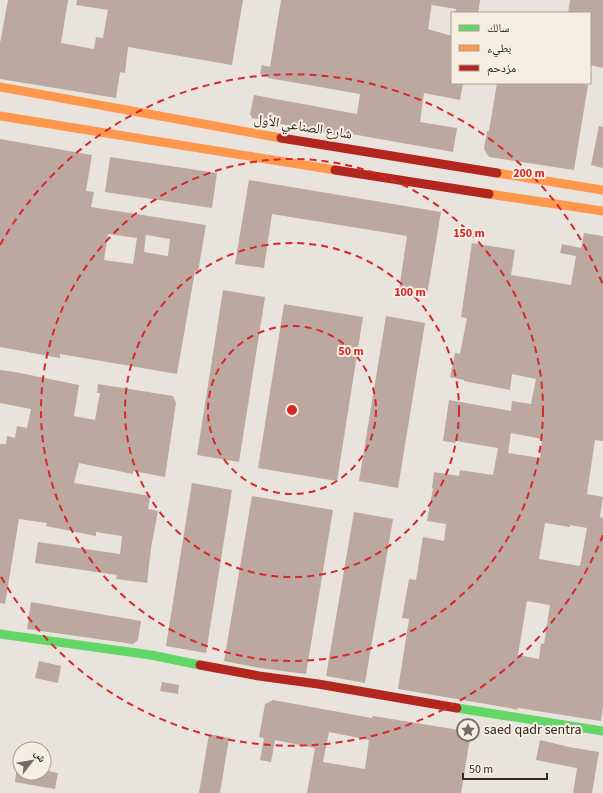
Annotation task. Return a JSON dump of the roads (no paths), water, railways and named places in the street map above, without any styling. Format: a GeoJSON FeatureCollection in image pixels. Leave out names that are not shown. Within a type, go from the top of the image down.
{"type":"FeatureCollection","features":[{"type":"Feature","properties":{"kind":"main road","name":"شارع الصناعي الأول"},"geometry":{"type":"LineString","coordinates":[[0,87],[241,132],[603,190]]}},
{"type":"Feature","properties":{"kind":"main road"},"geometry":{"type":"LineString","coordinates":[[0,116],[603,211]]}},
{"type":"Feature","properties":{"kind":"main road"},"geometry":{"type":"LineString","coordinates":[[0,634],[151,655],[259,676],[325,685],[490,714],[603,731]]}},
{"type":"Feature","properties":{"kind":"place","name":"saed qadr sentra"},"geometry":{"type":"Point","coordinates":[468,730]}}]}
